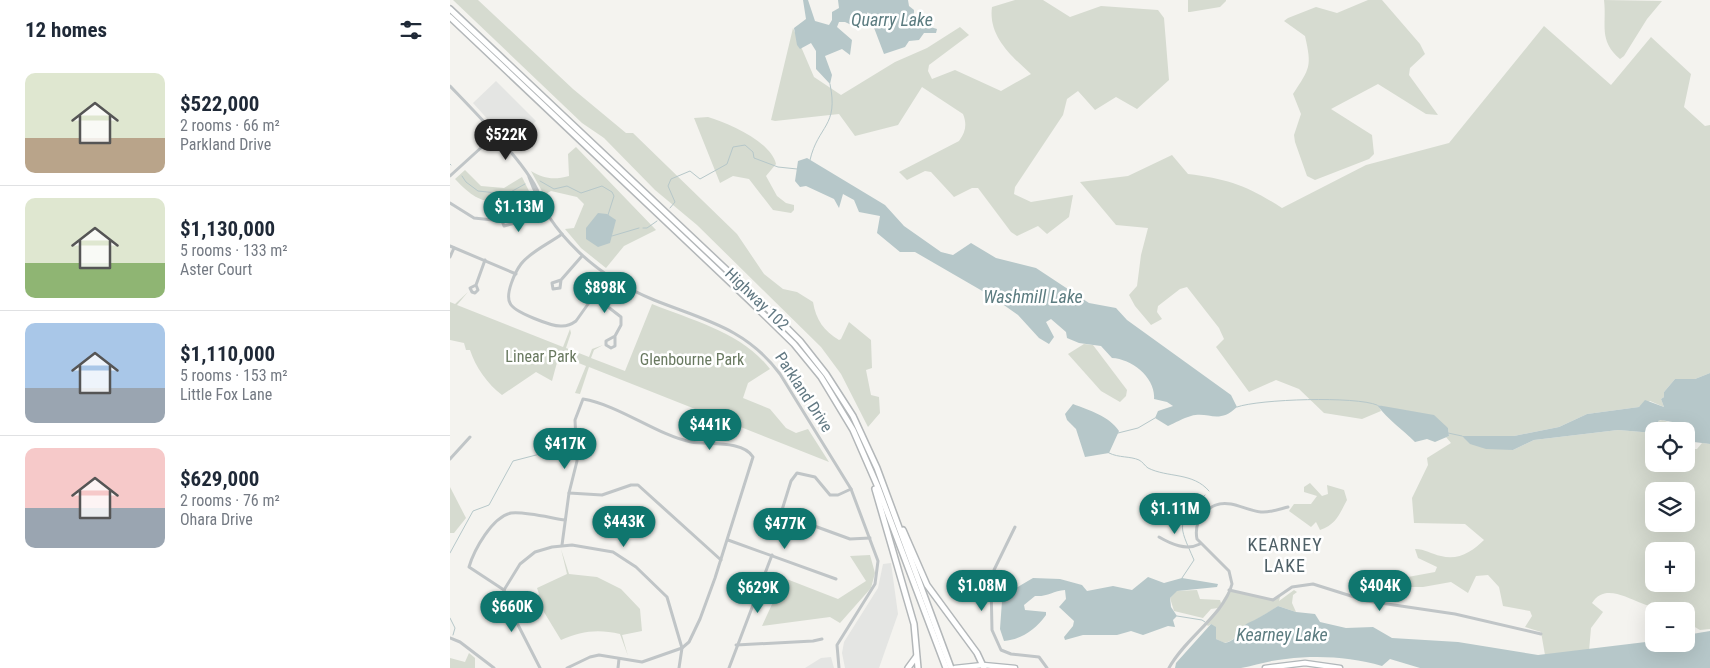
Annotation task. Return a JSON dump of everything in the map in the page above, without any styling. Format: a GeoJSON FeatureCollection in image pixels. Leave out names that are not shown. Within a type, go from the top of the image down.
{"type":"FeatureCollection","features":[{"type":"Feature","properties":{"kind":"highway","name":"Highway 102"},"geometry":{"type":"LineString","coordinates":[[450,9],[800,341],[841,394],[866,442],[882,481],[946,660],[946,668]]}},
{"type":"Feature","properties":{"kind":"highway","name":"Highway 102"},"geometry":{"type":"LineString","coordinates":[[450,17],[794,344],[821,377],[841,408],[867,462],[946,660],[953,668]]}},
{"type":"Feature","properties":{"kind":"highway"},"geometry":{"type":"LineString","coordinates":[[867,462],[914,624],[918,668]]}},
{"type":"Feature","properties":{"kind":"highway"},"geometry":{"type":"LineString","coordinates":[[882,481],[927,585],[984,666]]}},
{"type":"Feature","properties":{"kind":"highway"},"geometry":{"type":"LineString","coordinates":[[908,668],[916,656]]}},
{"type":"Feature","properties":{"kind":"main road"},"geometry":{"type":"LineString","coordinates":[[1265,668],[1305,663],[1340,668]]}},
{"type":"Feature","properties":{"kind":"main road"},"geometry":{"type":"LineString","coordinates":[[953,668],[984,666],[1015,668]]}},
{"type":"Feature","properties":{"kind":"street","name":"Parkland Drive"},"geometry":{"type":"LineString","coordinates":[[450,86],[495,135],[529,177],[537,190],[540,200],[562,234],[582,256],[608,276],[641,294],[725,328],[756,346],[780,374],[851,490],[878,561],[878,575],[870,592],[837,645],[839,668]]}},
{"type":"Feature","properties":{"kind":"street"},"geometry":{"type":"LineString","coordinates":[[450,176],[495,135]]}},
{"type":"Feature","properties":{"kind":"street"},"geometry":{"type":"LineString","coordinates":[[450,203],[474,218],[502,221],[522,215],[524,219],[506,227],[502,221]]}},
{"type":"Feature","properties":{"kind":"street"},"geometry":{"type":"LineString","coordinates":[[562,234],[524,260],[516,274],[508,297],[511,306],[519,312],[557,326],[568,326],[576,321],[608,276]]}},
{"type":"Feature","properties":{"kind":"street"},"geometry":{"type":"LineString","coordinates":[[450,257],[452,247],[516,274]]}},
{"type":"Feature","properties":{"kind":"street"},"geometry":{"type":"LineString","coordinates":[[561,280],[582,256]]}},
{"type":"Feature","properties":{"kind":"street"},"geometry":{"type":"LineString","coordinates":[[476,285],[485,260]]}},
{"type":"Feature","properties":{"kind":"street"},"geometry":{"type":"LineString","coordinates":[[594,296],[620,316],[620,325],[615,336]]}},
{"type":"Feature","properties":{"kind":"street"},"geometry":{"type":"LineString","coordinates":[[562,545],[569,492],[577,461],[575,420],[583,400],[689,441],[717,442],[751,454],[753,457],[728,540],[700,620],[689,642],[682,648],[642,662],[619,660],[599,655],[590,656],[567,668]]}},
{"type":"Feature","properties":{"kind":"street"},"geometry":{"type":"LineString","coordinates":[[450,459],[470,436]]}},
{"type":"Feature","properties":{"kind":"street"},"geometry":{"type":"LineString","coordinates":[[851,490],[830,496],[815,477],[797,472],[791,481],[782,510],[787,516],[847,538],[870,538]]}},
{"type":"Feature","properties":{"kind":"street"},"geometry":{"type":"LineString","coordinates":[[569,492],[602,495],[632,485],[638,485],[721,560]]}},
{"type":"Feature","properties":{"kind":"street"},"geometry":{"type":"LineString","coordinates":[[1169,668],[1181,650],[1222,604],[1232,584],[1230,573],[1200,544],[1196,537],[1197,524],[1203,514],[1212,507],[1231,504],[1262,512],[1288,508]]}},
{"type":"Feature","properties":{"kind":"street"},"geometry":{"type":"LineString","coordinates":[[540,668],[514,617],[504,590],[469,567],[477,550],[498,521],[513,513],[565,520]]}},
{"type":"Feature","properties":{"kind":"street"},"geometry":{"type":"LineString","coordinates":[[1015,527],[991,580],[992,630],[1001,650],[1011,654],[1039,657],[1047,668]]}},
{"type":"Feature","properties":{"kind":"street"},"geometry":{"type":"LineString","coordinates":[[1159,537],[1176,545],[1189,547],[1200,544]]}},
{"type":"Feature","properties":{"kind":"street"},"geometry":{"type":"LineString","coordinates":[[728,540],[836,579]]}},
{"type":"Feature","properties":{"kind":"street"},"geometry":{"type":"LineString","coordinates":[[504,590],[526,557],[562,545],[613,552],[626,559],[662,589],[667,596],[682,648],[679,668]]}},
{"type":"Feature","properties":{"kind":"street"},"geometry":{"type":"LineString","coordinates":[[729,668],[736,645],[772,555]]}},
{"type":"Feature","properties":{"kind":"street"},"geometry":{"type":"LineString","coordinates":[[1229,590],[1273,600],[1292,587],[1313,584],[1367,602],[1455,614],[1541,634]]}},
{"type":"Feature","properties":{"kind":"street"},"geometry":{"type":"LineString","coordinates":[[450,638],[460,642],[494,668]]}},
{"type":"Feature","properties":{"kind":"street"},"geometry":{"type":"LineString","coordinates":[[736,645],[822,639]]}},
{"type":"Feature","properties":{"kind":"street"},"geometry":{"type":"LineString","coordinates":[[618,668],[619,660]]}},
{"type":"Feature","properties":{"kind":"shaded area"},"geometry":{"type":"Polygon","coordinates":[[[496,81],[536,121],[511,145],[473,103],[496,81]]]}},
{"type":"Feature","properties":{"kind":"shaded area"},"geometry":{"type":"Polygon","coordinates":[[[891,563],[898,614],[879,668],[845,668],[842,653],[844,642],[878,588],[883,564],[891,563]]]}},
{"type":"Feature","properties":{"kind":"shaded area"},"geometry":{"type":"Polygon","coordinates":[[[831,657],[834,668],[805,668],[821,658],[831,657]]]}},
{"type":"Feature","properties":{"kind":"green space"},"geometry":{"type":"Polygon","coordinates":[[[453,0],[478,0],[573,89],[626,133],[633,133],[737,234],[764,274],[783,289],[797,292],[813,302],[819,320],[829,333],[839,340],[841,339],[849,322],[871,340],[872,368],[866,370],[871,395],[879,397],[880,413],[868,427],[841,374],[821,347],[697,225],[655,190],[604,138],[582,123],[453,0]]]}},
{"type":"Feature","properties":{"kind":"green space"},"geometry":{"type":"Polygon","coordinates":[[[1015,0],[1043,0],[1070,17],[1101,6],[1158,10],[1164,18],[1169,80],[1137,109],[1116,97],[1095,110],[1078,91],[1067,99],[1063,115],[1015,187],[1014,194],[1031,202],[1073,195],[1069,217],[1047,234],[1038,226],[1017,236],[1011,232],[978,188],[972,188],[954,197],[931,172],[925,171],[907,180],[899,172],[959,141],[964,131],[965,121],[963,114],[922,87],[898,125],[855,136],[839,114],[771,120],[793,28],[814,77],[841,95],[895,62],[927,48],[960,27],[969,35],[929,65],[928,71],[932,79],[955,70],[1001,91],[1031,74],[1002,45],[994,27],[992,7],[1015,0]]]}},
{"type":"Feature","properties":{"kind":"green space"},"geometry":{"type":"Polygon","coordinates":[[[1188,0],[1226,1],[1220,7],[1188,12],[1188,0]]]}},
{"type":"Feature","properties":{"kind":"green space"},"geometry":{"type":"Polygon","coordinates":[[[1368,0],[1382,0],[1420,44],[1425,54],[1410,68],[1409,75],[1438,115],[1426,114],[1378,84],[1331,109],[1372,135],[1374,154],[1369,159],[1315,180],[1307,176],[1294,135],[1301,114],[1293,94],[1308,67],[1307,46],[1305,36],[1284,21],[1316,7],[1337,13],[1368,0]]]}},
{"type":"Feature","properties":{"kind":"green space"},"geometry":{"type":"Polygon","coordinates":[[[1604,0],[1662,1],[1647,19],[1624,56],[1620,59],[1613,52],[1606,39],[1604,0]]]}},
{"type":"Feature","properties":{"kind":"green space"},"geometry":{"type":"Polygon","coordinates":[[[1544,26],[1611,85],[1651,37],[1691,74],[1684,107],[1705,126],[1710,125],[1710,373],[1695,379],[1675,379],[1664,392],[1664,397],[1661,399],[1664,407],[1650,401],[1639,407],[1587,414],[1559,427],[1514,436],[1463,437],[1513,450],[1534,440],[1618,430],[1645,432],[1645,472],[1695,472],[1695,449],[1702,443],[1710,444],[1710,629],[1700,630],[1695,627],[1695,602],[1645,602],[1645,605],[1622,595],[1602,594],[1592,603],[1603,612],[1591,628],[1589,651],[1545,655],[1541,632],[1525,627],[1532,616],[1530,611],[1503,606],[1499,587],[1488,575],[1476,576],[1468,593],[1451,582],[1423,587],[1403,587],[1397,579],[1435,572],[1437,567],[1418,558],[1415,549],[1453,557],[1465,554],[1484,540],[1465,524],[1414,523],[1412,498],[1428,465],[1427,458],[1451,443],[1446,437],[1449,436],[1448,428],[1378,405],[1381,411],[1362,419],[1324,413],[1299,389],[1276,380],[1249,392],[1216,347],[1224,339],[1219,328],[1187,287],[1180,289],[1158,306],[1157,312],[1162,319],[1151,325],[1135,306],[1129,295],[1137,286],[1141,255],[1148,228],[1116,225],[1080,182],[1128,176],[1172,155],[1188,174],[1226,181],[1259,194],[1282,208],[1366,165],[1449,143],[1544,26]]]}},
{"type":"Feature","properties":{"kind":"green space"},"geometry":{"type":"Polygon","coordinates":[[[708,117],[748,134],[773,156],[776,164],[766,176],[777,196],[786,203],[794,205],[794,210],[791,213],[773,210],[749,179],[733,176],[720,183],[694,118],[708,117]]]}},
{"type":"Feature","properties":{"kind":"green space"},"geometry":{"type":"Polygon","coordinates":[[[576,147],[656,230],[624,246],[606,268],[581,248],[565,229],[574,228],[584,204],[577,197],[551,191],[544,195],[531,171],[549,178],[569,176],[568,154],[576,147]]]}},
{"type":"Feature","properties":{"kind":"green space"},"geometry":{"type":"Polygon","coordinates":[[[465,170],[481,186],[504,188],[522,177],[531,195],[498,201],[482,200],[465,189],[455,179],[465,170]]]}},
{"type":"Feature","properties":{"kind":"green space"},"geometry":{"type":"Polygon","coordinates":[[[468,292],[457,305],[563,347],[570,329],[571,333],[566,348],[589,357],[592,349],[603,345],[594,350],[591,358],[625,371],[652,304],[716,329],[745,346],[770,369],[748,383],[743,398],[770,409],[786,428],[796,433],[808,429],[829,462],[589,367],[580,394],[575,393],[586,366],[559,355],[552,381],[536,372],[502,395],[483,375],[470,350],[466,350],[464,343],[450,340],[450,302],[455,304],[468,292]]]}},
{"type":"Feature","properties":{"kind":"green space"},"geometry":{"type":"Polygon","coordinates":[[[1084,344],[1093,345],[1127,390],[1126,396],[1120,402],[1101,391],[1068,354],[1084,344]]]}},
{"type":"Feature","properties":{"kind":"green space"},"geometry":{"type":"Polygon","coordinates":[[[1310,483],[1322,496],[1328,494],[1327,485],[1344,490],[1347,500],[1334,522],[1320,530],[1316,522],[1311,527],[1289,511],[1294,504],[1311,504],[1317,496],[1304,492],[1304,487],[1310,483]]]}},
{"type":"Feature","properties":{"kind":"green space"},"geometry":{"type":"Polygon","coordinates":[[[450,487],[466,518],[454,533],[450,533],[450,487]]]}},
{"type":"Feature","properties":{"kind":"green space"},"geometry":{"type":"Polygon","coordinates":[[[561,549],[569,574],[597,577],[621,589],[640,609],[642,631],[622,635],[628,656],[620,634],[590,632],[561,640],[536,599],[539,594],[537,588],[567,574],[561,549]]]}},
{"type":"Feature","properties":{"kind":"green space"},"geometry":{"type":"Polygon","coordinates":[[[870,555],[875,573],[871,588],[840,623],[830,617],[762,626],[784,578],[838,599],[866,581],[850,556],[870,555]]]}},
{"type":"Feature","properties":{"kind":"green space"},"geometry":{"type":"Polygon","coordinates":[[[1197,590],[1200,599],[1220,600],[1221,603],[1229,590],[1269,599],[1280,597],[1279,601],[1294,590],[1297,592],[1293,595],[1292,603],[1296,612],[1278,606],[1242,628],[1234,639],[1224,643],[1216,639],[1215,631],[1211,624],[1208,626],[1205,623],[1218,608],[1211,609],[1203,618],[1174,611],[1170,598],[1176,591],[1197,590]]]}},
{"type":"Feature","properties":{"kind":"green space"},"geometry":{"type":"Polygon","coordinates":[[[469,653],[475,658],[475,668],[450,668],[450,658],[465,662],[469,653]]]}},
{"type":"Feature","properties":{"kind":"water","name":"Quarry Lake"},"geometry":{"type":"Polygon","coordinates":[[[803,0],[808,0],[815,21],[829,25],[832,20],[832,12],[839,8],[838,0],[908,0],[909,6],[914,10],[914,17],[911,21],[937,29],[936,33],[924,33],[919,40],[909,41],[905,47],[884,54],[868,12],[858,28],[845,22],[839,22],[837,27],[852,40],[850,55],[842,49],[825,56],[832,75],[830,84],[816,69],[816,51],[811,43],[800,49],[797,45],[794,28],[806,19],[803,0]]]}},
{"type":"Feature","properties":{"kind":"water","name":"Washmill Lake"},"geometry":{"type":"Polygon","coordinates":[[[807,158],[885,205],[904,226],[941,252],[953,255],[971,243],[996,258],[1036,268],[1089,303],[1116,308],[1127,320],[1231,395],[1237,407],[1224,415],[1191,416],[1168,426],[1155,418],[1158,411],[1173,406],[1167,402],[1154,399],[1154,391],[1147,377],[1135,366],[1120,359],[1112,358],[1101,346],[1079,343],[1067,338],[1066,332],[1051,319],[1046,322],[1054,337],[1049,344],[1039,338],[1018,315],[991,296],[915,252],[900,252],[877,233],[880,216],[859,212],[854,200],[843,194],[839,208],[834,199],[806,186],[800,187],[795,181],[798,161],[807,158]]]}},
{"type":"Feature","properties":{"kind":"water"},"geometry":{"type":"Polygon","coordinates":[[[598,213],[607,214],[616,220],[610,243],[598,247],[586,239],[586,228],[598,213]]]}},
{"type":"Feature","properties":{"kind":"water"},"geometry":{"type":"Polygon","coordinates":[[[1710,373],[1710,444],[1695,442],[1695,422],[1661,420],[1659,422],[1645,422],[1645,432],[1618,430],[1534,440],[1513,450],[1486,449],[1470,444],[1462,436],[1514,436],[1559,427],[1587,414],[1639,407],[1645,400],[1664,407],[1661,399],[1664,397],[1664,392],[1675,379],[1695,379],[1710,373]]]}},
{"type":"Feature","properties":{"kind":"water"},"geometry":{"type":"Polygon","coordinates":[[[1073,404],[1104,417],[1119,431],[1109,453],[1085,457],[1076,429],[1067,420],[1065,414],[1073,404]]]}},
{"type":"Feature","properties":{"kind":"water"},"geometry":{"type":"Polygon","coordinates":[[[1377,405],[1434,415],[1448,428],[1449,436],[1435,442],[1427,439],[1415,442],[1390,420],[1377,405]]]}},
{"type":"Feature","properties":{"kind":"water"},"geometry":{"type":"Polygon","coordinates":[[[1148,577],[1164,583],[1182,578],[1218,584],[1217,587],[1177,591],[1170,598],[1171,607],[1177,616],[1173,620],[1175,627],[1168,626],[1143,635],[1131,631],[1117,635],[1083,635],[1065,640],[1064,637],[1073,626],[1074,621],[1059,607],[1066,599],[1065,590],[1043,596],[1035,596],[1024,605],[1025,610],[1046,612],[1046,615],[1028,633],[1004,641],[1000,629],[1002,601],[1006,594],[1033,578],[1060,579],[1082,585],[1087,591],[1113,586],[1132,590],[1148,577]]]}},
{"type":"Feature","properties":{"kind":"water","name":"Kearney Lake"},"geometry":{"type":"Polygon","coordinates":[[[1278,606],[1296,612],[1315,614],[1320,622],[1346,628],[1373,627],[1392,638],[1458,642],[1538,655],[1645,642],[1645,652],[1695,652],[1695,634],[1710,631],[1710,668],[1420,668],[1390,659],[1382,666],[1346,659],[1322,657],[1269,661],[1241,668],[1175,668],[1176,663],[1211,624],[1216,627],[1216,639],[1225,643],[1234,639],[1245,625],[1278,606]]]}},
{"type":"Feature","properties":{"kind":"waterway"},"geometry":{"type":"LineString","coordinates":[[810,160],[818,139],[830,118],[832,109],[830,84]]}},
{"type":"Feature","properties":{"kind":"waterway"},"geometry":{"type":"LineString","coordinates":[[670,208],[675,202],[668,186],[671,179],[690,171],[700,179],[727,164],[733,147],[745,145],[753,152],[754,158],[778,167],[797,169]]}},
{"type":"Feature","properties":{"kind":"waterway"},"geometry":{"type":"LineString","coordinates":[[462,176],[466,182],[478,191],[507,194],[525,184]]}},
{"type":"Feature","properties":{"kind":"waterway"},"geometry":{"type":"LineString","coordinates":[[540,181],[554,189],[567,186],[581,193],[602,186],[612,192],[614,196],[608,215]]}},
{"type":"Feature","properties":{"kind":"waterway"},"geometry":{"type":"LineString","coordinates":[[643,228],[647,228],[657,221]]}},
{"type":"Feature","properties":{"kind":"waterway"},"geometry":{"type":"LineString","coordinates":[[612,236],[639,228]]}},
{"type":"Feature","properties":{"kind":"waterway"},"geometry":{"type":"LineString","coordinates":[[1237,407],[1285,400],[1349,400],[1377,405]]}},
{"type":"Feature","properties":{"kind":"waterway"},"geometry":{"type":"LineString","coordinates":[[1118,433],[1138,428],[1155,418]]}},
{"type":"Feature","properties":{"kind":"waterway"},"geometry":{"type":"LineString","coordinates":[[1448,433],[1462,436]]}},
{"type":"Feature","properties":{"kind":"waterway"},"geometry":{"type":"LineString","coordinates":[[1109,453],[1139,460],[1148,468],[1156,471],[1196,481],[1209,491]]}},
{"type":"Feature","properties":{"kind":"waterway"},"geometry":{"type":"LineString","coordinates":[[450,553],[473,511],[489,505],[513,461],[540,454]]}},
{"type":"Feature","properties":{"kind":"waterway"},"geometry":{"type":"LineString","coordinates":[[1182,578],[1194,560],[1185,538],[1183,525],[1189,513],[1205,495]]}},
{"type":"Feature","properties":{"kind":"waterway"},"geometry":{"type":"LineString","coordinates":[[1177,616],[1205,622]]}},
{"type":"Feature","properties":{"kind":"waterway"},"geometry":{"type":"LineString","coordinates":[[450,618],[455,628],[453,635]]}},
{"type":"Feature","properties":{"kind":"district","name":"KEARNEY LAKE"},"geometry":{"type":"Point","coordinates":[1285,554]}},
{"type":"Feature","properties":{"kind":"park label","name":"Linear Park"},"geometry":{"type":"Point","coordinates":[541,356]}},
{"type":"Feature","properties":{"kind":"park label","name":"Glenbourne Park"},"geometry":{"type":"Point","coordinates":[692,359]}}]}
